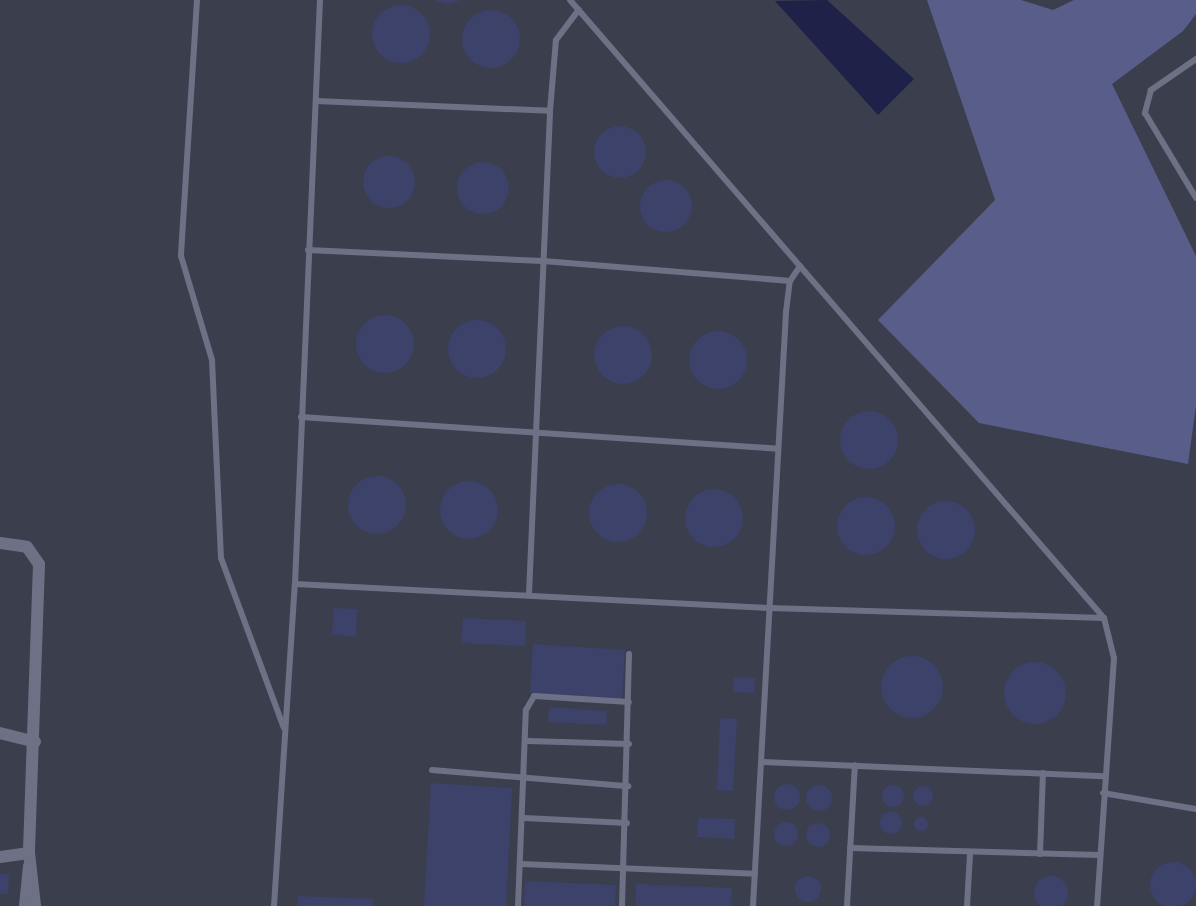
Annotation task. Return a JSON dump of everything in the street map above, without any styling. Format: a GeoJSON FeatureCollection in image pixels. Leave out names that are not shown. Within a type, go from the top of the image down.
{"type":"FeatureCollection","features":[{"type":"Feature","properties":{"kind":"street"},"geometry":{"type":"LineString","coordinates":[[0,543],[27,547],[39,564],[29,866],[25,906]]}},
{"type":"Feature","properties":{"kind":"street"},"geometry":{"type":"LineString","coordinates":[[0,733],[34,742]]}},
{"type":"Feature","properties":{"kind":"street"},"geometry":{"type":"LineString","coordinates":[[0,857],[29,853]]}},
{"type":"Feature","properties":{"kind":"street"},"geometry":{"type":"LineString","coordinates":[[29,866],[35,906]]}},
{"type":"Feature","properties":{"kind":"lane"},"geometry":{"type":"LineString","coordinates":[[197,0],[181,256],[212,360],[221,558],[285,731]]}},
{"type":"Feature","properties":{"kind":"lane"},"geometry":{"type":"LineString","coordinates":[[274,906],[295,584],[320,0]]}},
{"type":"Feature","properties":{"kind":"lane"},"geometry":{"type":"LineString","coordinates":[[570,0],[1104,618],[1114,658],[1104,776],[1097,906]]}},
{"type":"Feature","properties":{"kind":"lane"},"geometry":{"type":"LineString","coordinates":[[529,594],[538,434],[550,111],[556,40],[579,10]]}},
{"type":"Feature","properties":{"kind":"lane"},"geometry":{"type":"LineString","coordinates":[[1196,59],[1151,90],[1145,113],[1196,198]]}},
{"type":"Feature","properties":{"kind":"lane"},"geometry":{"type":"LineString","coordinates":[[316,101],[550,111]]}},
{"type":"Feature","properties":{"kind":"lane"},"geometry":{"type":"LineString","coordinates":[[308,250],[543,261],[790,281]]}},
{"type":"Feature","properties":{"kind":"lane"},"geometry":{"type":"LineString","coordinates":[[753,906],[763,762],[778,449],[790,281],[800,266]]}},
{"type":"Feature","properties":{"kind":"lane"},"geometry":{"type":"LineString","coordinates":[[301,417],[778,449]]}},
{"type":"Feature","properties":{"kind":"lane"},"geometry":{"type":"LineString","coordinates":[[295,584],[529,594],[769,608],[1104,618]]}},
{"type":"Feature","properties":{"kind":"lane"},"geometry":{"type":"LineString","coordinates":[[622,906],[627,823],[629,654]]}},
{"type":"Feature","properties":{"kind":"lane"},"geometry":{"type":"LineString","coordinates":[[519,906],[528,741],[526,710],[534,696],[629,702]]}},
{"type":"Feature","properties":{"kind":"lane"},"geometry":{"type":"LineString","coordinates":[[528,741],[629,744]]}},
{"type":"Feature","properties":{"kind":"lane"},"geometry":{"type":"LineString","coordinates":[[763,762],[1104,776]]}},
{"type":"Feature","properties":{"kind":"lane"},"geometry":{"type":"LineString","coordinates":[[847,906],[855,765]]}},
{"type":"Feature","properties":{"kind":"lane"},"geometry":{"type":"LineString","coordinates":[[432,770],[628,786]]}},
{"type":"Feature","properties":{"kind":"lane"},"geometry":{"type":"LineString","coordinates":[[1040,854],[1043,773]]}},
{"type":"Feature","properties":{"kind":"lane"},"geometry":{"type":"LineString","coordinates":[[1103,793],[1196,809]]}},
{"type":"Feature","properties":{"kind":"lane"},"geometry":{"type":"LineString","coordinates":[[524,818],[627,823]]}},
{"type":"Feature","properties":{"kind":"lane"},"geometry":{"type":"LineString","coordinates":[[850,848],[970,854],[1100,855]]}},
{"type":"Feature","properties":{"kind":"lane"},"geometry":{"type":"LineString","coordinates":[[967,906],[970,854]]}},
{"type":"Feature","properties":{"kind":"lane"},"geometry":{"type":"LineString","coordinates":[[521,864],[755,874]]}},
{"type":"Feature","properties":{"kind":"shaded area"},"geometry":{"type":"Polygon","coordinates":[[[0,0],[1196,0],[1196,906],[0,906],[0,0]]]}},
{"type":"Feature","properties":{"kind":"shaded area"},"geometry":{"type":"Polygon","coordinates":[[[827,0],[914,79],[878,115],[775,1],[827,0]]]}},
{"type":"Feature","properties":{"kind":"shaded area"},"geometry":{"type":"Polygon","coordinates":[[[927,0],[1021,0],[1053,10],[1074,0],[1196,0],[1196,14],[1183,31],[1112,84],[1196,256],[1196,406],[1188,464],[979,423],[878,320],[995,200],[927,0]]]}},
{"type":"Feature","properties":{"kind":"building"},"geometry":{"type":"Polygon","coordinates":[[[433,0],[462,0],[446,4],[433,0]]]}},
{"type":"Feature","properties":{"kind":"building"},"geometry":{"type":"Polygon","coordinates":[[[401,5],[417,10],[425,18],[430,34],[425,50],[417,58],[401,63],[385,58],[377,50],[372,34],[377,18],[385,10],[401,5]]]}},
{"type":"Feature","properties":{"kind":"building"},"geometry":{"type":"Polygon","coordinates":[[[491,10],[507,15],[515,23],[520,39],[515,55],[507,63],[491,68],[475,63],[467,55],[462,39],[467,23],[475,15],[491,10]]]}},
{"type":"Feature","properties":{"kind":"building"},"geometry":{"type":"Polygon","coordinates":[[[620,126],[630,128],[638,134],[644,142],[646,152],[644,162],[638,170],[630,176],[620,178],[610,176],[602,170],[596,162],[594,152],[596,142],[602,134],[610,128],[620,126]]]}},
{"type":"Feature","properties":{"kind":"building"},"geometry":{"type":"Polygon","coordinates":[[[389,156],[399,158],[407,164],[413,172],[415,182],[413,192],[407,200],[399,206],[389,208],[379,206],[371,200],[365,192],[363,182],[365,172],[371,164],[379,158],[389,156]]]}},
{"type":"Feature","properties":{"kind":"building"},"geometry":{"type":"Polygon","coordinates":[[[483,162],[493,164],[501,170],[507,178],[509,188],[507,198],[501,206],[493,212],[483,214],[473,212],[465,206],[459,198],[457,188],[459,178],[465,170],[473,164],[483,162]]]}},
{"type":"Feature","properties":{"kind":"building"},"geometry":{"type":"Polygon","coordinates":[[[666,180],[676,182],[684,188],[690,196],[692,206],[690,216],[684,224],[676,230],[666,232],[656,230],[648,224],[642,216],[640,206],[642,196],[648,188],[656,182],[666,180]]]}},
{"type":"Feature","properties":{"kind":"building"},"geometry":{"type":"Polygon","coordinates":[[[385,315],[401,320],[409,328],[414,344],[409,360],[401,368],[385,373],[369,368],[361,360],[356,344],[361,328],[369,320],[385,315]]]}},
{"type":"Feature","properties":{"kind":"building"},"geometry":{"type":"Polygon","coordinates":[[[477,320],[493,325],[501,333],[506,349],[501,365],[493,373],[477,378],[461,373],[453,365],[448,349],[453,333],[461,325],[477,320]]]}},
{"type":"Feature","properties":{"kind":"building"},"geometry":{"type":"Polygon","coordinates":[[[623,326],[639,331],[647,339],[652,355],[647,371],[639,379],[623,384],[607,379],[599,371],[594,355],[599,339],[607,331],[623,326]]]}},
{"type":"Feature","properties":{"kind":"building"},"geometry":{"type":"Polygon","coordinates":[[[718,331],[734,336],[742,344],[747,360],[742,376],[734,384],[718,389],[702,384],[694,376],[689,360],[694,344],[702,336],[718,331]]]}},
{"type":"Feature","properties":{"kind":"building"},"geometry":{"type":"Polygon","coordinates":[[[869,411],[885,416],[893,424],[898,440],[893,456],[885,464],[869,469],[853,464],[845,456],[840,440],[845,424],[853,416],[869,411]]]}},
{"type":"Feature","properties":{"kind":"building"},"geometry":{"type":"Polygon","coordinates":[[[377,476],[393,481],[401,489],[406,505],[401,521],[393,529],[377,534],[361,529],[353,521],[348,505],[353,489],[361,481],[377,476]]]}},
{"type":"Feature","properties":{"kind":"building"},"geometry":{"type":"Polygon","coordinates":[[[469,481],[485,486],[493,494],[498,510],[493,526],[485,534],[469,539],[453,534],[445,526],[440,510],[445,494],[453,486],[469,481]]]}},
{"type":"Feature","properties":{"kind":"building"},"geometry":{"type":"Polygon","coordinates":[[[618,484],[634,489],[642,497],[647,513],[642,529],[634,537],[618,542],[602,537],[594,529],[589,513],[594,497],[602,489],[618,484]]]}},
{"type":"Feature","properties":{"kind":"building"},"geometry":{"type":"Polygon","coordinates":[[[714,489],[730,494],[738,502],[743,518],[738,534],[730,542],[714,547],[698,542],[690,534],[685,518],[690,502],[698,494],[714,489]]]}},
{"type":"Feature","properties":{"kind":"building"},"geometry":{"type":"Polygon","coordinates":[[[866,497],[882,502],[890,510],[895,526],[890,542],[882,550],[866,555],[850,550],[842,542],[837,526],[842,510],[850,502],[866,497]]]}},
{"type":"Feature","properties":{"kind":"building"},"geometry":{"type":"Polygon","coordinates":[[[946,501],[962,506],[970,514],[975,530],[970,546],[962,554],[946,559],[930,554],[922,546],[917,530],[922,514],[930,506],[946,501]]]}},
{"type":"Feature","properties":{"kind":"building"},"geometry":{"type":"Polygon","coordinates":[[[334,608],[357,609],[356,636],[332,635],[334,608]]]}},
{"type":"Feature","properties":{"kind":"building"},"geometry":{"type":"Polygon","coordinates":[[[463,618],[526,621],[525,646],[461,643],[463,618]]]}},
{"type":"Feature","properties":{"kind":"building"},"geometry":{"type":"Polygon","coordinates":[[[533,644],[625,650],[622,699],[530,693],[533,644]]]}},
{"type":"Feature","properties":{"kind":"building"},"geometry":{"type":"Polygon","coordinates":[[[912,656],[934,665],[943,687],[934,709],[912,718],[890,709],[881,687],[890,665],[912,656]]]}},
{"type":"Feature","properties":{"kind":"building"},"geometry":{"type":"Polygon","coordinates":[[[1035,662],[1057,671],[1066,693],[1057,715],[1035,724],[1013,715],[1004,693],[1013,671],[1035,662]]]}},
{"type":"Feature","properties":{"kind":"building"},"geometry":{"type":"Polygon","coordinates":[[[733,677],[755,678],[754,693],[733,692],[733,677]]]}},
{"type":"Feature","properties":{"kind":"building"},"geometry":{"type":"Polygon","coordinates":[[[549,707],[607,711],[606,725],[548,722],[549,707]]]}},
{"type":"Feature","properties":{"kind":"building"},"geometry":{"type":"Polygon","coordinates":[[[720,718],[737,719],[733,791],[717,790],[720,718]]]}},
{"type":"Feature","properties":{"kind":"building"},"geometry":{"type":"Polygon","coordinates":[[[431,783],[512,788],[506,906],[424,906],[431,783]]]}},
{"type":"Feature","properties":{"kind":"building"},"geometry":{"type":"Polygon","coordinates":[[[787,784],[796,788],[800,797],[796,806],[787,810],[778,806],[774,797],[778,788],[787,784]]]}},
{"type":"Feature","properties":{"kind":"building"},"geometry":{"type":"Polygon","coordinates":[[[819,785],[828,789],[832,798],[828,807],[819,811],[810,807],[806,798],[810,789],[819,785]]]}},
{"type":"Feature","properties":{"kind":"building"},"geometry":{"type":"Polygon","coordinates":[[[893,785],[903,792],[904,796],[897,806],[893,807],[883,800],[882,796],[889,786],[893,785]]]}},
{"type":"Feature","properties":{"kind":"building"},"geometry":{"type":"Polygon","coordinates":[[[919,786],[927,786],[933,792],[933,800],[927,806],[919,806],[913,800],[913,792],[919,786]]]}},
{"type":"Feature","properties":{"kind":"building"},"geometry":{"type":"Polygon","coordinates":[[[891,812],[901,819],[902,823],[895,833],[891,834],[881,827],[880,823],[887,813],[891,812]]]}},
{"type":"Feature","properties":{"kind":"building"},"geometry":{"type":"Polygon","coordinates":[[[918,817],[924,817],[928,824],[924,831],[918,831],[914,827],[914,821],[918,817]]]}},
{"type":"Feature","properties":{"kind":"building"},"geometry":{"type":"Polygon","coordinates":[[[698,818],[735,819],[734,839],[697,837],[698,818]]]}},
{"type":"Feature","properties":{"kind":"building"},"geometry":{"type":"Polygon","coordinates":[[[786,822],[795,825],[798,834],[795,843],[786,846],[777,843],[774,834],[777,825],[786,822]]]}},
{"type":"Feature","properties":{"kind":"building"},"geometry":{"type":"Polygon","coordinates":[[[818,823],[827,826],[830,835],[827,844],[818,847],[809,844],[806,835],[809,826],[818,823]]]}},
{"type":"Feature","properties":{"kind":"building"},"geometry":{"type":"Polygon","coordinates":[[[1173,862],[1189,869],[1196,885],[1189,901],[1173,908],[1157,901],[1150,885],[1157,869],[1173,862]]]}},
{"type":"Feature","properties":{"kind":"building"},"geometry":{"type":"Polygon","coordinates":[[[0,874],[9,874],[8,894],[0,894],[0,874]]]}},
{"type":"Feature","properties":{"kind":"building"},"geometry":{"type":"Polygon","coordinates":[[[808,876],[817,880],[821,889],[817,898],[808,902],[799,898],[795,889],[799,880],[808,876]]]}},
{"type":"Feature","properties":{"kind":"building"},"geometry":{"type":"Polygon","coordinates":[[[1051,876],[1063,881],[1068,893],[1063,905],[1051,910],[1039,905],[1034,893],[1039,881],[1051,876]]]}},
{"type":"Feature","properties":{"kind":"building"},"geometry":{"type":"Polygon","coordinates":[[[525,881],[616,885],[615,906],[524,906],[525,881]]]}},
{"type":"Feature","properties":{"kind":"building"},"geometry":{"type":"Polygon","coordinates":[[[636,884],[732,888],[731,906],[635,906],[636,884]]]}},
{"type":"Feature","properties":{"kind":"building"},"geometry":{"type":"Polygon","coordinates":[[[298,896],[373,899],[373,906],[297,906],[298,896]]]}}]}
